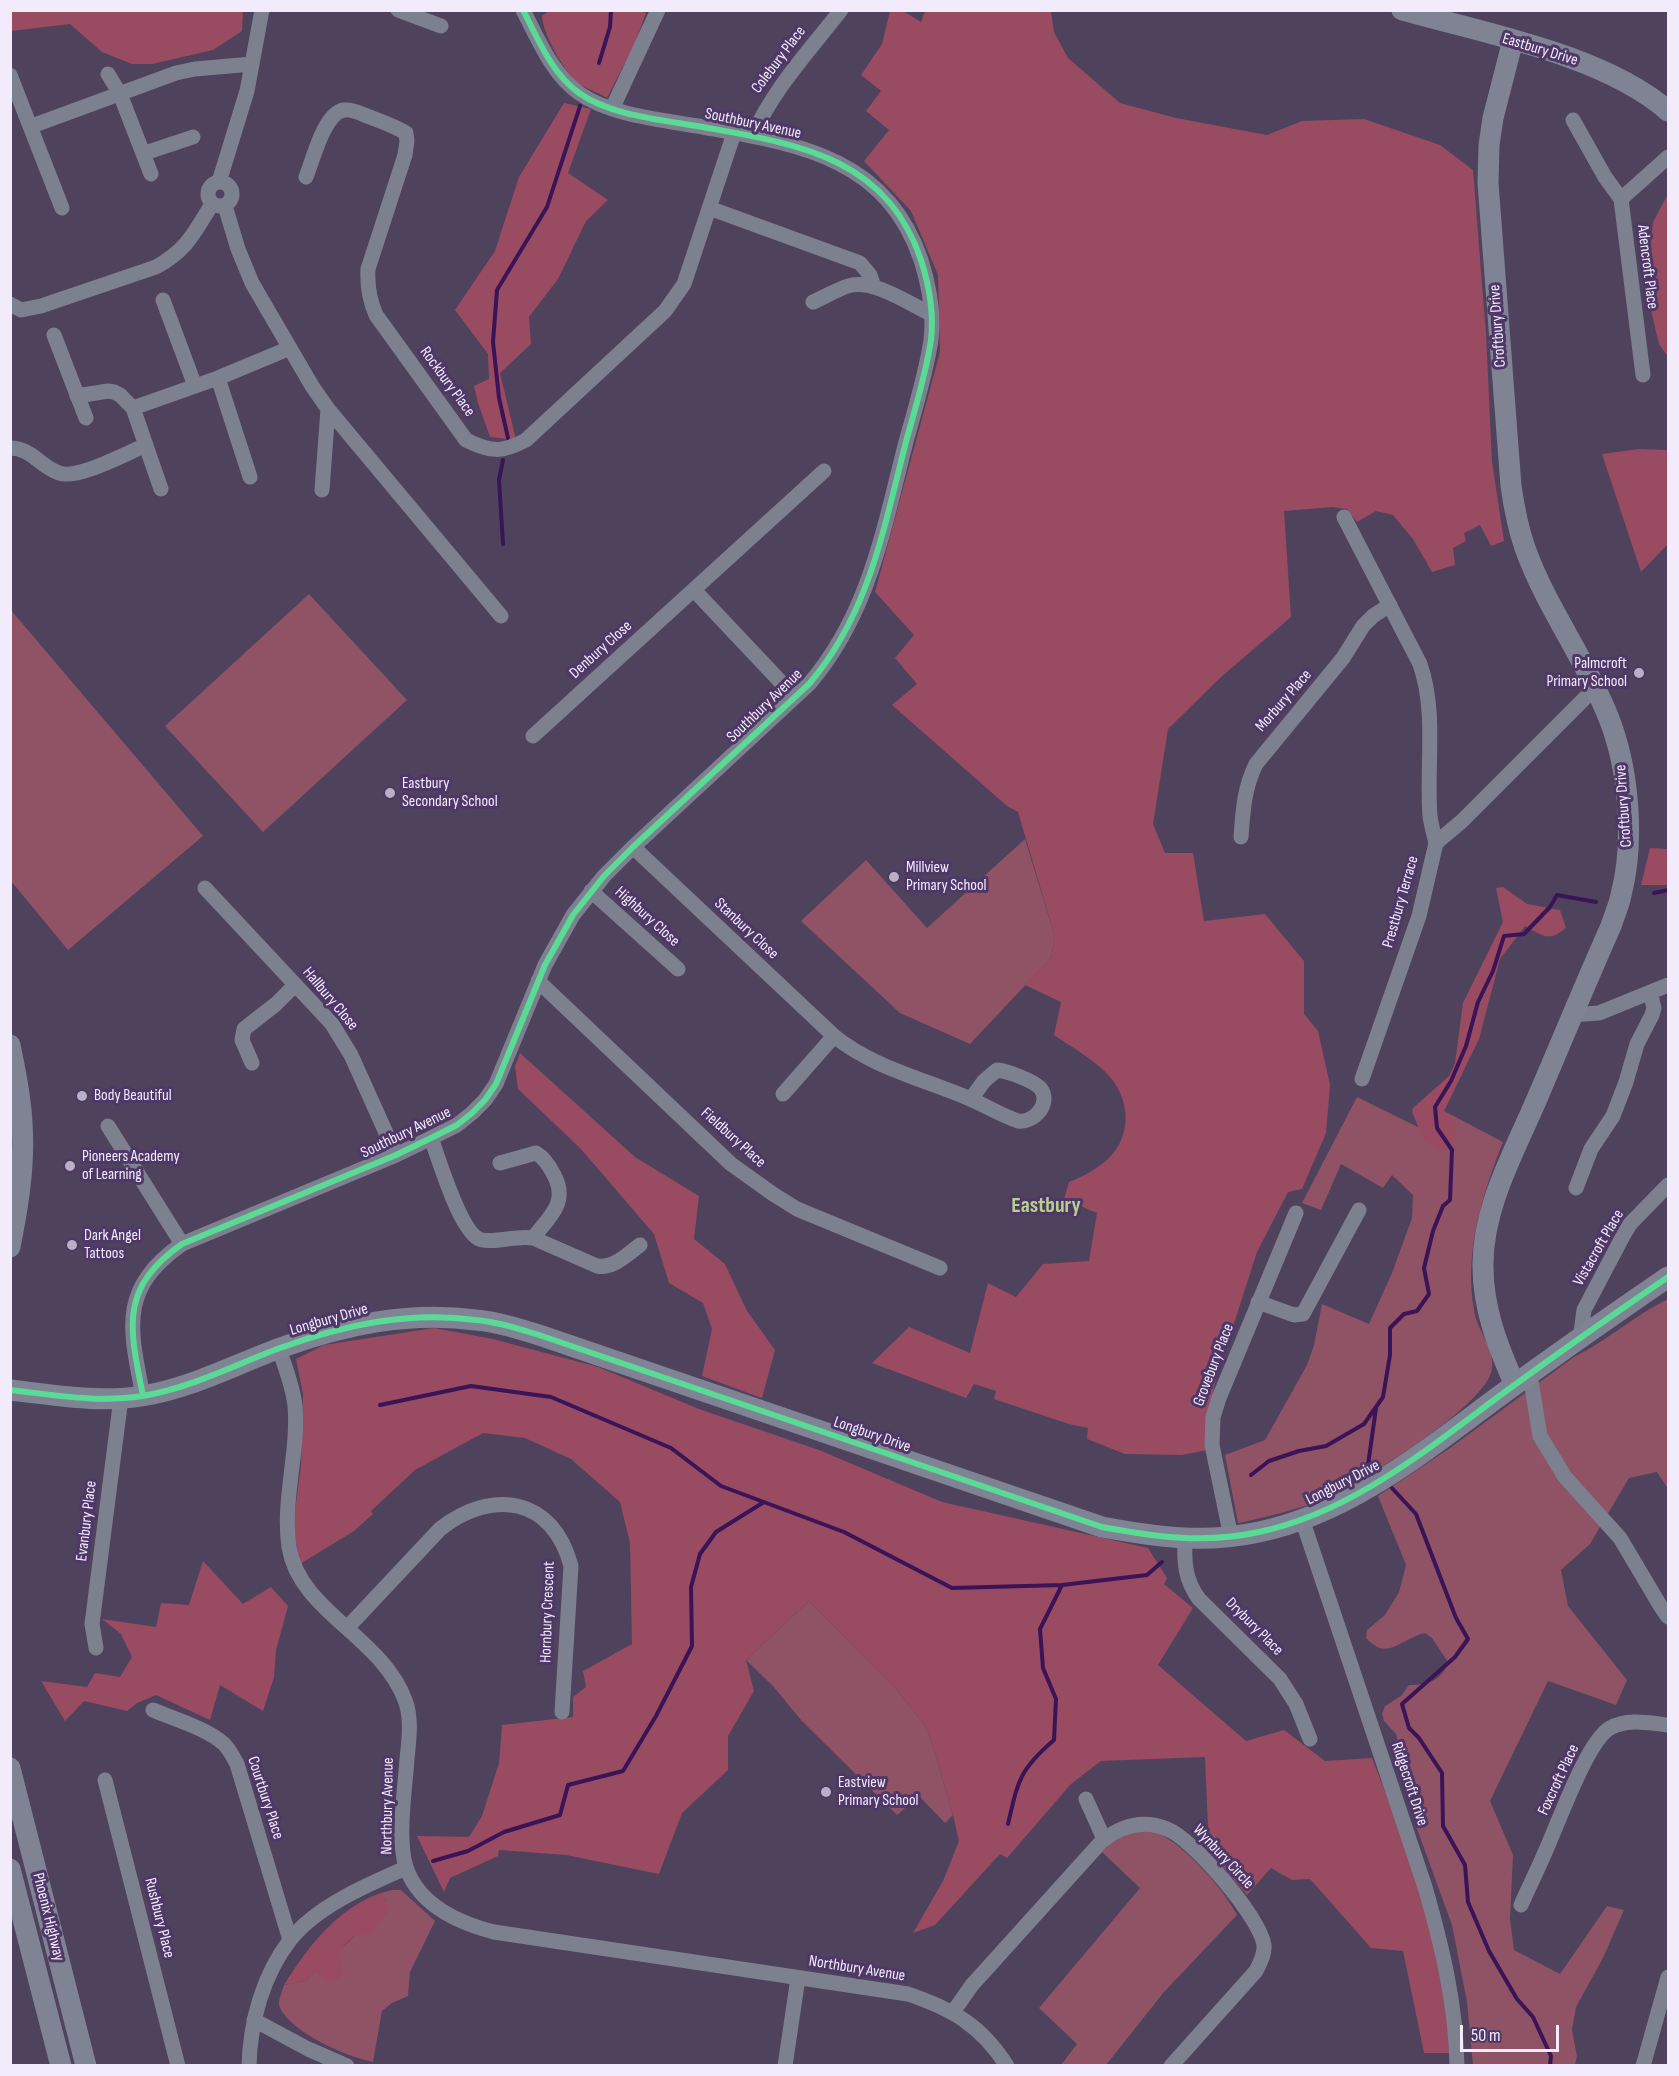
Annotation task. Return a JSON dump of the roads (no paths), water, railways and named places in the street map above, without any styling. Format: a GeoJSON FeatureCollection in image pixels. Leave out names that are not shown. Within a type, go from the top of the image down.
{"type":"FeatureCollection","features":[{"type":"Feature","properties":{"kind":"street"},"geometry":{"type":"LineString","coordinates":[[262,10],[247,91],[219,182],[211,185],[208,193],[219,205],[244,267],[328,409],[501,616]]}},
{"type":"Feature","properties":{"kind":"street"},"geometry":{"type":"LineString","coordinates":[[398,10],[441,26]]}},
{"type":"Feature","properties":{"kind":"street","name":"Southbury Avenue"},"geometry":{"type":"LineString","coordinates":[[143,1396],[131,1335],[134,1308],[141,1287],[151,1271],[182,1244],[396,1155],[457,1125],[485,1100],[507,1062],[538,981],[556,943],[573,915],[591,891],[633,847],[795,697],[822,669],[844,636],[873,570],[931,341],[927,278],[916,245],[898,215],[879,192],[859,174],[835,160],[808,149],[753,135],[612,109],[586,97],[566,81],[552,63],[523,10]]}},
{"type":"Feature","properties":{"kind":"street"},"geometry":{"type":"LineString","coordinates":[[612,109],[658,10]]}},
{"type":"Feature","properties":{"kind":"street","name":"Colebury Place"},"geometry":{"type":"LineString","coordinates":[[753,135],[777,90],[841,10]]}},
{"type":"Feature","properties":{"kind":"street","name":"Eastbury Drive"},"geometry":{"type":"LineString","coordinates":[[1402,10],[1570,58],[1636,88],[1668,111]]}},
{"type":"Feature","properties":{"kind":"street","name":"Croftbury Drive"},"geometry":{"type":"LineString","coordinates":[[1513,40],[1493,118],[1489,145],[1488,183],[1510,486],[1516,519],[1526,549],[1544,590],[1608,716],[1625,779],[1628,821],[1627,860],[1621,895],[1611,926],[1501,1183],[1485,1231],[1484,1292],[1490,1324],[1500,1352],[1522,1380]]}},
{"type":"Feature","properties":{"kind":"street"},"geometry":{"type":"LineString","coordinates":[[32,126],[156,80],[195,69],[252,64]]}},
{"type":"Feature","properties":{"kind":"street"},"geometry":{"type":"LineString","coordinates":[[108,74],[120,94],[145,153],[151,174]]}},
{"type":"Feature","properties":{"kind":"street"},"geometry":{"type":"LineString","coordinates":[[10,75],[32,126],[62,208]]}},
{"type":"Feature","properties":{"kind":"street","name":"Rockbury Place"},"geometry":{"type":"LineString","coordinates":[[306,177],[326,125],[334,115],[343,110],[363,114],[394,125],[406,133],[405,155],[368,268],[367,286],[370,300],[376,315],[466,440],[483,448],[497,450],[513,447],[526,440],[665,311],[684,284],[734,133]]}},
{"type":"Feature","properties":{"kind":"street","name":"Adencroft Place"},"geometry":{"type":"LineString","coordinates":[[1573,120],[1605,177],[1621,199],[1643,375]]}},
{"type":"Feature","properties":{"kind":"street"},"geometry":{"type":"LineString","coordinates":[[145,153],[193,137]]}},
{"type":"Feature","properties":{"kind":"street"},"geometry":{"type":"LineString","coordinates":[[1621,199],[1668,157]]}},
{"type":"Feature","properties":{"kind":"street"},"geometry":{"type":"LineString","coordinates":[[10,304],[21,310],[41,306],[156,267],[182,250],[219,205]]}},
{"type":"Feature","properties":{"kind":"street"},"geometry":{"type":"LineString","coordinates":[[709,208],[860,263],[870,275],[874,287]]}},
{"type":"Feature","properties":{"kind":"street"},"geometry":{"type":"LineString","coordinates":[[813,302],[849,285],[862,284],[874,287],[931,314]]}},
{"type":"Feature","properties":{"kind":"street"},"geometry":{"type":"LineString","coordinates":[[163,300],[195,386]]}},
{"type":"Feature","properties":{"kind":"street"},"geometry":{"type":"LineString","coordinates":[[54,335],[86,418]]}},
{"type":"Feature","properties":{"kind":"street"},"geometry":{"type":"LineString","coordinates":[[134,408],[218,378],[290,348]]}},
{"type":"Feature","properties":{"kind":"street"},"geometry":{"type":"LineString","coordinates":[[218,378],[250,477]]}},
{"type":"Feature","properties":{"kind":"street"},"geometry":{"type":"LineString","coordinates":[[77,396],[114,392],[134,408],[161,489]]}},
{"type":"Feature","properties":{"kind":"street"},"geometry":{"type":"LineString","coordinates":[[322,490],[328,409]]}},
{"type":"Feature","properties":{"kind":"street"},"geometry":{"type":"LineString","coordinates":[[10,448],[21,448],[51,469],[67,475],[146,445]]}},
{"type":"Feature","properties":{"kind":"street","name":"Denbury Close"},"geometry":{"type":"LineString","coordinates":[[533,736],[824,471]]}},
{"type":"Feature","properties":{"kind":"street"},"geometry":{"type":"LineString","coordinates":[[1344,517],[1420,664],[1429,697],[1430,816],[1436,843]]}},
{"type":"Feature","properties":{"kind":"street"},"geometry":{"type":"LineString","coordinates":[[694,590],[795,697]]}},
{"type":"Feature","properties":{"kind":"street","name":"Morbury Place"},"geometry":{"type":"LineString","coordinates":[[1241,837],[1244,798],[1248,780],[1256,764],[1343,658],[1363,626],[1390,605]]}},
{"type":"Feature","properties":{"kind":"street","name":"Prestbury Terrace"},"geometry":{"type":"LineString","coordinates":[[1362,1080],[1419,916],[1436,843],[1462,821],[1595,688]]}},
{"type":"Feature","properties":{"kind":"street","name":"Stanbury Close"},"geometry":{"type":"LineString","coordinates":[[633,847],[834,1036],[865,1056],[971,1099],[1005,1117],[1026,1122],[1033,1119],[1044,1099],[1043,1092],[1038,1086],[1005,1071],[997,1070],[984,1081],[971,1099]]}},
{"type":"Feature","properties":{"kind":"street","name":"Hallbury Close"},"geometry":{"type":"LineString","coordinates":[[205,888],[295,986],[323,1013],[346,1047],[396,1155]]}},
{"type":"Feature","properties":{"kind":"street","name":"Highbury Close"},"geometry":{"type":"LineString","coordinates":[[591,891],[678,969]]}},
{"type":"Feature","properties":{"kind":"street","name":"Fieldbury Place"},"geometry":{"type":"LineString","coordinates":[[538,981],[748,1178],[797,1209],[940,1268]]}},
{"type":"Feature","properties":{"kind":"street"},"geometry":{"type":"LineString","coordinates":[[1571,1015],[1599,1012],[1668,985]]}},
{"type":"Feature","properties":{"kind":"street"},"geometry":{"type":"LineString","coordinates":[[252,1063],[242,1040],[244,1029],[295,986]]}},
{"type":"Feature","properties":{"kind":"street"},"geometry":{"type":"LineString","coordinates":[[1576,1188],[1591,1149],[1616,1108],[1637,1044],[1652,1015],[1654,1008],[1650,992]]}},
{"type":"Feature","properties":{"kind":"street"},"geometry":{"type":"LineString","coordinates":[[783,1094],[834,1036]]}},
{"type":"Feature","properties":{"kind":"street"},"geometry":{"type":"LineString","coordinates":[[10,1045],[22,1122],[20,1190],[10,1247]]}},
{"type":"Feature","properties":{"kind":"street"},"geometry":{"type":"LineString","coordinates":[[108,1126],[182,1244]]}},
{"type":"Feature","properties":{"kind":"street"},"geometry":{"type":"LineString","coordinates":[[431,1138],[460,1217],[476,1239],[485,1241],[522,1236],[533,1238],[604,1267],[611,1266],[640,1245]]}},
{"type":"Feature","properties":{"kind":"street"},"geometry":{"type":"LineString","coordinates":[[500,1163],[536,1153],[549,1166],[559,1184],[561,1194],[559,1202],[533,1238]]}},
{"type":"Feature","properties":{"kind":"street","name":"Vistacroft Place"},"geometry":{"type":"LineString","coordinates":[[1580,1340],[1584,1310],[1623,1236],[1630,1224],[1668,1185]]}},
{"type":"Feature","properties":{"kind":"street"},"geometry":{"type":"LineString","coordinates":[[1258,1302],[1294,1315],[1304,1314],[1359,1210]]}},
{"type":"Feature","properties":{"kind":"street","name":"Grovebury Place"},"geometry":{"type":"LineString","coordinates":[[1230,1537],[1211,1430],[1218,1398],[1296,1213]]}},
{"type":"Feature","properties":{"kind":"street","name":"Longbury Drive"},"geometry":{"type":"LineString","coordinates":[[10,1390],[68,1397],[143,1396],[216,1375],[279,1349],[356,1325],[385,1319],[418,1317],[478,1320],[542,1335],[1075,1520],[1102,1527],[1185,1539],[1230,1537],[1276,1528],[1347,1499],[1412,1460],[1668,1277]]}},
{"type":"Feature","properties":{"kind":"street","name":"Northbury Avenue"},"geometry":{"type":"LineString","coordinates":[[279,1349],[295,1403],[296,1423],[289,1520],[289,1546],[294,1564],[300,1578],[318,1601],[388,1667],[406,1702],[408,1743],[402,1838],[406,1868],[414,1883],[435,1907],[468,1925],[505,1934],[908,1994],[942,2006],[965,2019],[981,2033],[1003,2064]]}},
{"type":"Feature","properties":{"kind":"street"},"geometry":{"type":"LineString","coordinates":[[1522,1380],[1540,1436],[1565,1477],[1620,1538],[1668,1617]]}},
{"type":"Feature","properties":{"kind":"street","name":"Evanbury Place"},"geometry":{"type":"LineString","coordinates":[[96,1648],[92,1624],[121,1398]]}},
{"type":"Feature","properties":{"kind":"street","name":"Hornbury Crescent"},"geometry":{"type":"LineString","coordinates":[[347,1628],[440,1529],[454,1518],[470,1509],[486,1505],[509,1504],[528,1509],[546,1520],[559,1535],[567,1549],[571,1566],[562,1712]]}},
{"type":"Feature","properties":{"kind":"street","name":"Ridgecroft Drive"},"geometry":{"type":"LineString","coordinates":[[1302,1519],[1425,1887],[1443,1948],[1452,2001],[1456,2066]]}},
{"type":"Feature","properties":{"kind":"street","name":"Drybury Place"},"geometry":{"type":"LineString","coordinates":[[1185,1539],[1184,1564],[1192,1589],[1199,1599],[1280,1679],[1296,1704],[1310,1739]]}},
{"type":"Feature","properties":{"kind":"street","name":"Courtbury Place"},"geometry":{"type":"LineString","coordinates":[[153,1710],[213,1736],[231,1752],[237,1764],[290,1940]]}},
{"type":"Feature","properties":{"kind":"street","name":"Foxcroft Place"},"geometry":{"type":"LineString","coordinates":[[1521,1905],[1576,1782],[1600,1737],[1608,1729],[1619,1724],[1637,1722],[1668,1725]]}},
{"type":"Feature","properties":{"kind":"street","name":"Phoenix Highway"},"geometry":{"type":"LineString","coordinates":[[10,1768],[86,2066]]}},
{"type":"Feature","properties":{"kind":"street","name":"Rushbury Place"},"geometry":{"type":"LineString","coordinates":[[105,1780],[178,2066]]}},
{"type":"Feature","properties":{"kind":"street"},"geometry":{"type":"LineString","coordinates":[[1086,1799],[1104,1839]]}},
{"type":"Feature","properties":{"kind":"street","name":"Wynbury Circle"},"geometry":{"type":"LineString","coordinates":[[953,2012],[980,1976],[1104,1839],[1125,1827],[1142,1824],[1168,1829],[1181,1837],[1235,1893],[1257,1928],[1264,1945],[1263,1958],[1256,1971],[1171,2066]]}},
{"type":"Feature","properties":{"kind":"street"},"geometry":{"type":"LineString","coordinates":[[249,2066],[254,2020],[269,1974],[290,1940],[313,1919],[346,1896],[406,1868]]}},
{"type":"Feature","properties":{"kind":"street","name":"Phoenix Highway"},"geometry":{"type":"LineString","coordinates":[[10,1869],[61,2066]]}},
{"type":"Feature","properties":{"kind":"street"},"geometry":{"type":"LineString","coordinates":[[785,2066],[798,1977]]}},
{"type":"Feature","properties":{"kind":"street"},"geometry":{"type":"LineString","coordinates":[[1643,2066],[1668,1977]]}},
{"type":"Feature","properties":{"kind":"street"},"geometry":{"type":"LineString","coordinates":[[254,2020],[308,2049],[347,2066]]}},
{"type":"Feature","properties":{"kind":"waterway"},"geometry":{"type":"LineString","coordinates":[[599,63],[610,27],[611,10]]}},
{"type":"Feature","properties":{"kind":"waterway"},"geometry":{"type":"LineString","coordinates":[[508,438],[499,398],[493,342],[497,290],[547,207],[580,106]]}},
{"type":"Feature","properties":{"kind":"waterway"},"geometry":{"type":"LineString","coordinates":[[503,460],[499,480],[503,544]]}},
{"type":"Feature","properties":{"kind":"waterway"},"geometry":{"type":"LineString","coordinates":[[1654,893],[1668,890]]}},
{"type":"Feature","properties":{"kind":"waterway"},"geometry":{"type":"LineString","coordinates":[[1251,1475],[1269,1461],[1299,1451],[1326,1446],[1364,1424],[1383,1397],[1390,1355],[1390,1328],[1404,1314],[1417,1311],[1429,1294],[1424,1268],[1433,1231],[1443,1206],[1450,1200],[1452,1150],[1437,1128],[1435,1107],[1451,1081],[1466,1046],[1478,1002],[1493,971],[1504,936],[1524,934],[1550,907],[1557,895],[1596,902]]}},
{"type":"Feature","properties":{"kind":"waterway"},"geometry":{"type":"LineString","coordinates":[[380,1405],[471,1386],[551,1397],[671,1448],[721,1486],[844,1532],[952,1588],[1062,1585],[1147,1575],[1162,1562]]}},
{"type":"Feature","properties":{"kind":"waterway"},"geometry":{"type":"LineString","coordinates":[[1374,1470],[1368,1465],[1376,1408]]}},
{"type":"Feature","properties":{"kind":"waterway"},"geometry":{"type":"LineString","coordinates":[[1391,1487],[1416,1514],[1456,1618],[1468,1639],[1455,1657],[1402,1704],[1409,1728],[1419,1738],[1442,1773],[1443,1826],[1465,1865],[1468,1902],[1489,1951],[1517,1999],[1533,2017],[1551,2056],[1550,2066]]}},
{"type":"Feature","properties":{"kind":"waterway"},"geometry":{"type":"LineString","coordinates":[[433,1861],[468,1851],[504,1832],[560,1815],[568,1785],[623,1771],[656,1716],[692,1646],[691,1587],[700,1554],[716,1532],[764,1502]]}},
{"type":"Feature","properties":{"kind":"waterway"},"geometry":{"type":"LineString","coordinates":[[1008,1824],[1014,1797],[1022,1777],[1033,1760],[1054,1740],[1056,1699],[1043,1668],[1040,1629],[1062,1585]]}},
{"type":"Feature","properties":{"kind":"place","name":"Palmcroft Primary School"},"geometry":{"type":"Point","coordinates":[1639,673]}},
{"type":"Feature","properties":{"kind":"place","name":"Eastbury Secondary School"},"geometry":{"type":"Point","coordinates":[390,793]}},
{"type":"Feature","properties":{"kind":"place","name":"Millview Primary School"},"geometry":{"type":"Point","coordinates":[894,877]}},
{"type":"Feature","properties":{"kind":"place","name":"Body Beautiful"},"geometry":{"type":"Point","coordinates":[82,1096]}},
{"type":"Feature","properties":{"kind":"place","name":"Pioneers Academy of Learning"},"geometry":{"type":"Point","coordinates":[70,1166]}},
{"type":"Feature","properties":{"kind":"place","name":"Dark Angel Tattoos"},"geometry":{"type":"Point","coordinates":[72,1245]}},
{"type":"Feature","properties":{"kind":"place","name":"Eastview Primary School"},"geometry":{"type":"Point","coordinates":[826,1792]}},
{"type":"Feature","properties":{"kind":"district","name":"Eastbury"},"geometry":{"type":"Point","coordinates":[1046,1206]}}]}
